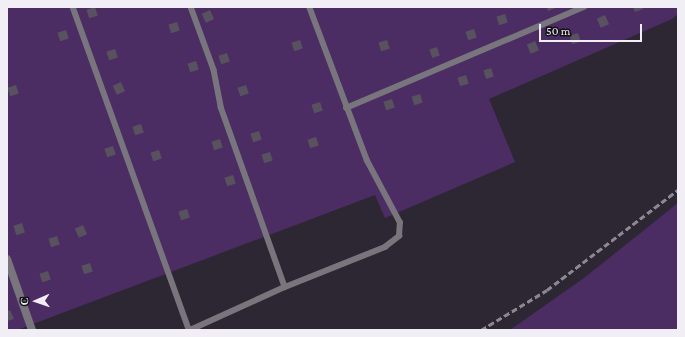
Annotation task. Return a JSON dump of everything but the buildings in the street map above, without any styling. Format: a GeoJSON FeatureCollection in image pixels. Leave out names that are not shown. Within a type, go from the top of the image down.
{"type":"FeatureCollection","features":[{"type":"Feature","properties":{"kind":"street"},"geometry":{"type":"LineString","coordinates":[[7,259],[32,330]]}},
{"type":"Feature","properties":{"kind":"lane"},"geometry":{"type":"LineString","coordinates":[[73,7],[190,330],[285,287],[385,247],[399,236],[400,223],[367,161],[309,7]]}},
{"type":"Feature","properties":{"kind":"lane"},"geometry":{"type":"LineString","coordinates":[[190,7],[214,70],[221,107],[285,287]]}},
{"type":"Feature","properties":{"kind":"lane"},"geometry":{"type":"LineString","coordinates":[[346,108],[584,7]]}},
{"type":"Feature","properties":{"kind":"shaded area"},"geometry":{"type":"Polygon","coordinates":[[[7,7],[678,7],[678,14],[672,19],[489,99],[515,162],[385,218],[375,195],[17,330],[7,330],[7,7]]]}},
{"type":"Feature","properties":{"kind":"shaded area"},"geometry":{"type":"Polygon","coordinates":[[[678,203],[678,330],[510,330],[584,278],[678,203]]]}},
{"type":"Feature","properties":{"kind":"railway"},"geometry":{"type":"LineString","coordinates":[[481,330],[547,290],[678,190]]}}]}
